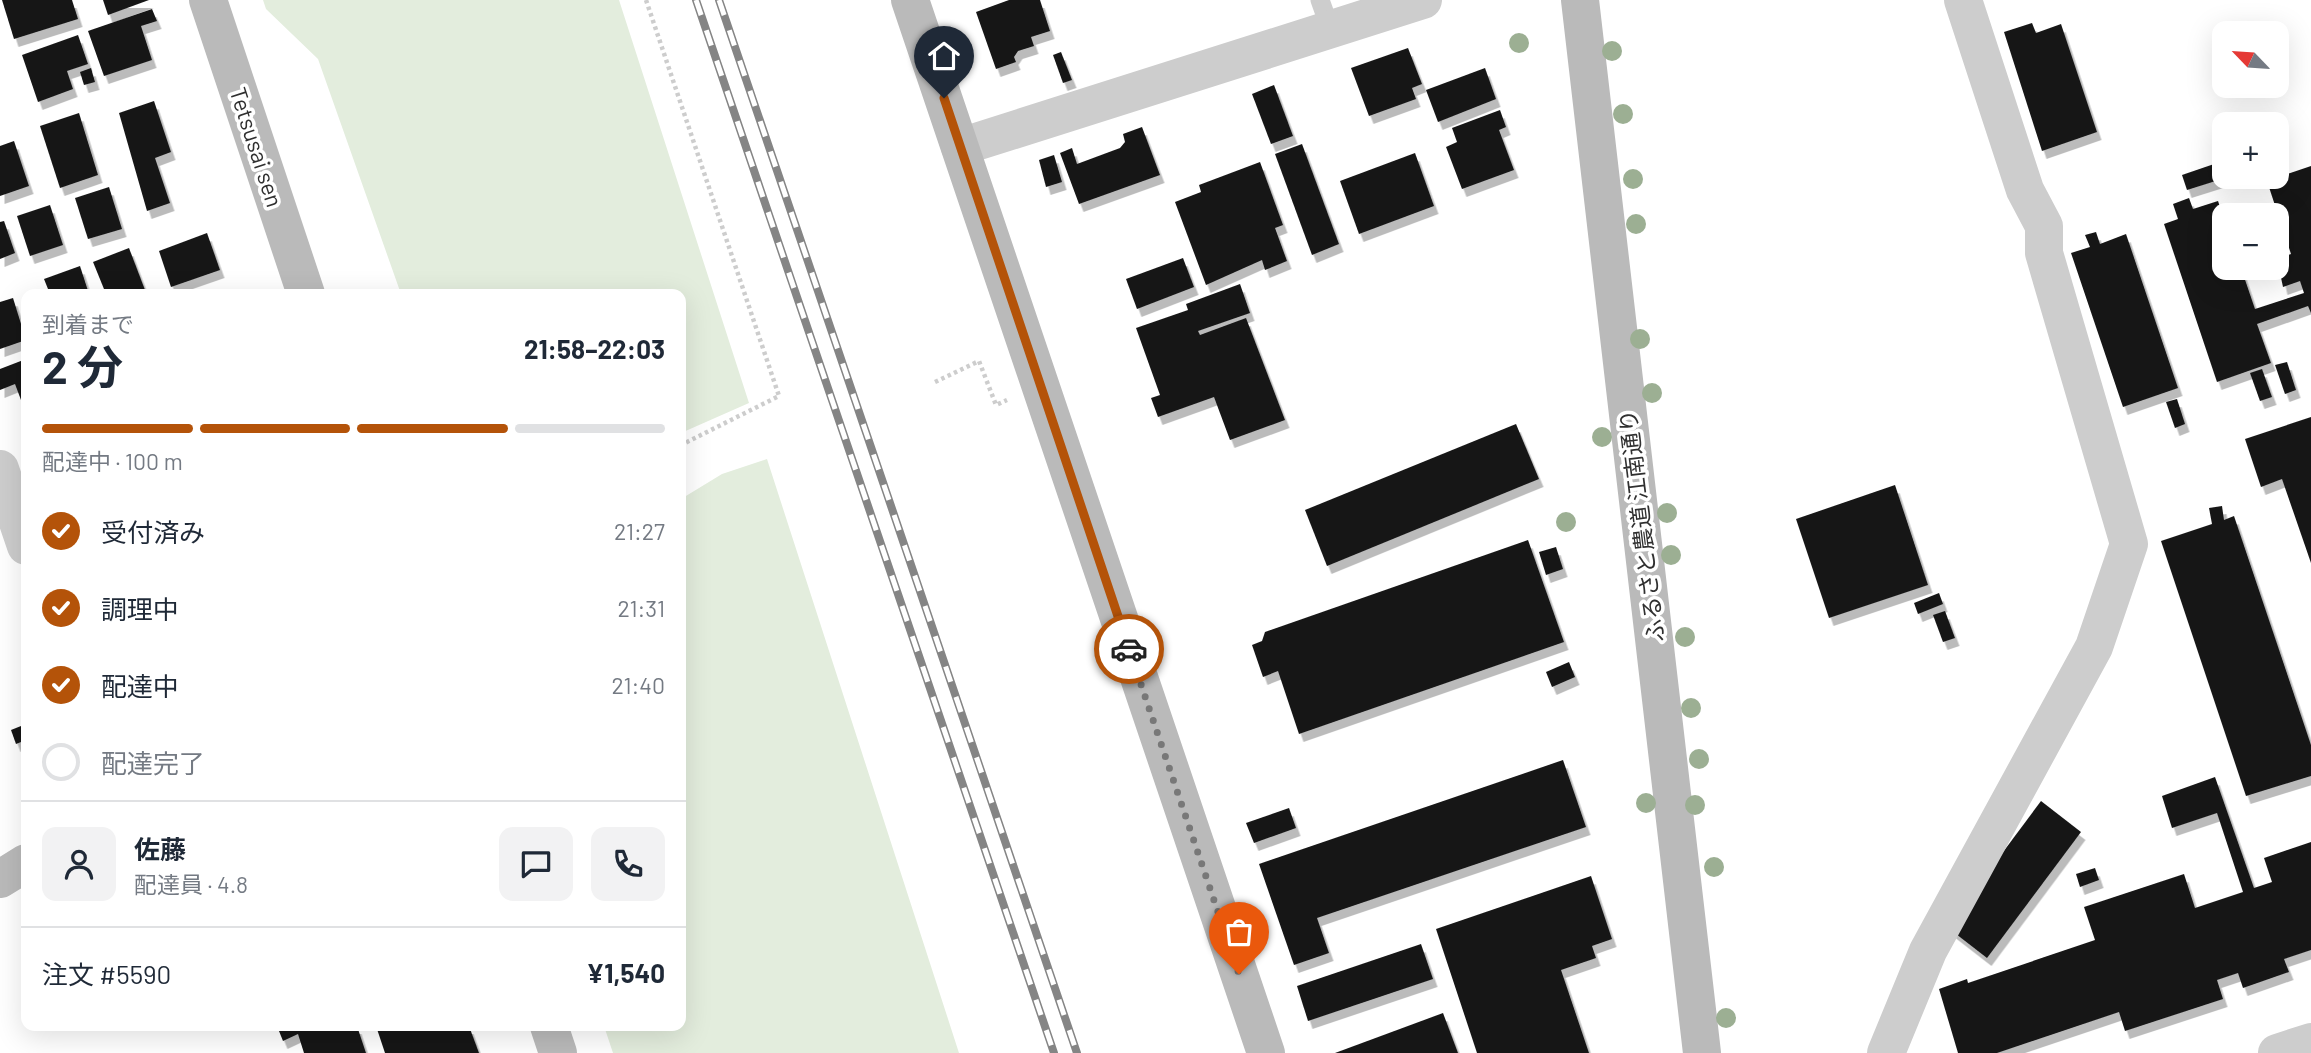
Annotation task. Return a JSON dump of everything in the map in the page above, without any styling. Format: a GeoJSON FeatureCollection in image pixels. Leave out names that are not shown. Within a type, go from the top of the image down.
{"type":"FeatureCollection","features":[{"type":"Feature","properties":{"kind":"street","name":"Tetsusai sen"},"geometry":{"type":"LineString","coordinates":[[208,0],[304,289]]}},
{"type":"Feature","properties":{"kind":"street"},"geometry":{"type":"LineString","coordinates":[[911,0],[1266,1053]]}},
{"type":"Feature","properties":{"kind":"street"},"geometry":{"type":"LineString","coordinates":[[960,146],[1325,14],[1423,0]]}},
{"type":"Feature","properties":{"kind":"street","name":"ふるさと農道 江南通り"},"geometry":{"type":"LineString","coordinates":[[1580,0],[1702,1053]]}},
{"type":"Feature","properties":{"kind":"street"},"geometry":{"type":"LineString","coordinates":[[1886,1053],[1928,951],[2094,647],[2129,544],[2044,253],[2043,226],[2025,190],[1963,0]]}},
{"type":"Feature","properties":{"kind":"street"},"geometry":{"type":"LineString","coordinates":[[0,469],[21,531]]}},
{"type":"Feature","properties":{"kind":"street"},"geometry":{"type":"LineString","coordinates":[[0,879],[21,866]]}},
{"type":"Feature","properties":{"kind":"street"},"geometry":{"type":"LineString","coordinates":[[551,1031],[558,1053]]}},
{"type":"Feature","properties":{"kind":"street"},"geometry":{"type":"LineString","coordinates":[[2277,1053],[2311,1042]]}},
{"type":"Feature","properties":{"kind":"path"},"geometry":{"type":"LineString","coordinates":[[646,0],[779,396],[686,442]]}},
{"type":"Feature","properties":{"kind":"path"},"geometry":{"type":"LineString","coordinates":[[935,382],[979,361],[996,405]]}},
{"type":"Feature","properties":{"kind":"green space"},"geometry":{"type":"Polygon","coordinates":[[[263,0],[619,0],[749,403],[686,431],[686,289],[399,289],[318,59],[266,9],[263,0]]]}},
{"type":"Feature","properties":{"kind":"green space"},"geometry":{"type":"Polygon","coordinates":[[[767,459],[959,1053],[613,1053],[606,1031],[686,1031],[686,496],[722,474],[767,459]]]}},
{"type":"Feature","properties":{"kind":"building"},"geometry":{"type":"Polygon","coordinates":[[[2,0],[72,0],[78,19],[14,39],[2,0]]]}},
{"type":"Feature","properties":{"kind":"building"},"geometry":{"type":"Polygon","coordinates":[[[103,0],[149,0],[108,15],[103,0]]]}},
{"type":"Feature","properties":{"kind":"building"},"geometry":{"type":"Polygon","coordinates":[[[1009,0],[1040,0],[1050,31],[1031,37],[1034,46],[1018,51],[1014,57],[1016,62],[996,69],[976,12],[1009,0]]]}},
{"type":"Feature","properties":{"kind":"building"},"geometry":{"type":"Polygon","coordinates":[[[152,9],[157,21],[141,26],[152,60],[104,76],[88,31],[152,9]]]}},
{"type":"Feature","properties":{"kind":"building"},"geometry":{"type":"Polygon","coordinates":[[[2032,23],[2036,33],[2061,24],[2097,132],[2042,151],[2004,32],[2032,23]]]}},
{"type":"Feature","properties":{"kind":"building"},"geometry":{"type":"Polygon","coordinates":[[[78,35],[88,64],[67,71],[73,89],[38,102],[22,55],[78,35]]]}},
{"type":"Feature","properties":{"kind":"building"},"geometry":{"type":"Polygon","coordinates":[[[1408,48],[1422,84],[1412,88],[1416,99],[1369,116],[1351,68],[1408,48]]]}},
{"type":"Feature","properties":{"kind":"building"},"geometry":{"type":"Polygon","coordinates":[[[1061,52],[1072,80],[1063,83],[1053,55],[1061,52]]]}},
{"type":"Feature","properties":{"kind":"building"},"geometry":{"type":"Polygon","coordinates":[[[91,68],[95,82],[84,85],[80,72],[91,68]]]}},
{"type":"Feature","properties":{"kind":"building"},"geometry":{"type":"Polygon","coordinates":[[[1485,68],[1496,99],[1438,122],[1426,90],[1485,68]]]}},
{"type":"Feature","properties":{"kind":"building"},"geometry":{"type":"Polygon","coordinates":[[[1274,85],[1293,136],[1271,144],[1252,94],[1274,85]]]}},
{"type":"Feature","properties":{"kind":"building"},"geometry":{"type":"Polygon","coordinates":[[[154,101],[171,152],[155,158],[170,203],[147,211],[119,113],[154,101]]]}},
{"type":"Feature","properties":{"kind":"building"},"geometry":{"type":"Polygon","coordinates":[[[1500,110],[1506,127],[1499,130],[1514,170],[1462,189],[1446,147],[1457,142],[1452,128],[1500,110]]]}},
{"type":"Feature","properties":{"kind":"building"},"geometry":{"type":"Polygon","coordinates":[[[79,113],[98,175],[60,188],[40,126],[79,113]]]}},
{"type":"Feature","properties":{"kind":"building"},"geometry":{"type":"Polygon","coordinates":[[[1142,127],[1160,175],[1079,204],[1060,153],[1072,148],[1077,164],[1120,148],[1125,142],[1123,134],[1142,127]]]}},
{"type":"Feature","properties":{"kind":"building"},"geometry":{"type":"Polygon","coordinates":[[[14,141],[29,186],[0,196],[0,146],[14,141]]]}},
{"type":"Feature","properties":{"kind":"building"},"geometry":{"type":"Polygon","coordinates":[[[1302,144],[1339,244],[1312,255],[1275,154],[1302,144]]]}},
{"type":"Feature","properties":{"kind":"building"},"geometry":{"type":"Polygon","coordinates":[[[1415,153],[1434,206],[1359,234],[1340,181],[1415,153]]]}},
{"type":"Feature","properties":{"kind":"building"},"geometry":{"type":"Polygon","coordinates":[[[1054,155],[1062,182],[1046,187],[1039,160],[1054,155]]]}},
{"type":"Feature","properties":{"kind":"building"},"geometry":{"type":"Polygon","coordinates":[[[1260,162],[1283,225],[1275,228],[1287,261],[1265,270],[1262,260],[1206,285],[1175,202],[1201,192],[1199,185],[1260,162]]]}},
{"type":"Feature","properties":{"kind":"building"},"geometry":{"type":"Polygon","coordinates":[[[2212,165],[2212,182],[2187,190],[2182,175],[2212,165]]]}},
{"type":"Feature","properties":{"kind":"building"},"geometry":{"type":"Polygon","coordinates":[[[2311,166],[2311,313],[2308,306],[2257,324],[2271,363],[2217,382],[2164,224],[2178,219],[2173,204],[2189,198],[2193,209],[2218,201],[2219,203],[2212,203],[2212,280],[2245,280],[2255,309],[2304,293],[2300,281],[2283,287],[2282,280],[2289,280],[2291,254],[2289,203],[2274,203],[2270,189],[2289,189],[2289,174],[2311,166]]]}},
{"type":"Feature","properties":{"kind":"building"},"geometry":{"type":"Polygon","coordinates":[[[109,187],[122,229],[88,239],[75,198],[109,187]]]}},
{"type":"Feature","properties":{"kind":"building"},"geometry":{"type":"Polygon","coordinates":[[[50,205],[63,245],[30,256],[17,216],[50,205]]]}},
{"type":"Feature","properties":{"kind":"building"},"geometry":{"type":"Polygon","coordinates":[[[4,221],[15,253],[0,259],[0,222],[4,221]]]}},
{"type":"Feature","properties":{"kind":"building"},"geometry":{"type":"Polygon","coordinates":[[[2096,232],[2100,244],[2126,234],[2178,388],[2123,407],[2071,253],[2090,247],[2085,235],[2096,232]]]}},
{"type":"Feature","properties":{"kind":"building"},"geometry":{"type":"Polygon","coordinates":[[[207,233],[220,270],[171,287],[159,251],[207,233]]]}},
{"type":"Feature","properties":{"kind":"building"},"geometry":{"type":"Polygon","coordinates":[[[129,248],[145,289],[104,289],[93,262],[129,248]]]}},
{"type":"Feature","properties":{"kind":"building"},"geometry":{"type":"Polygon","coordinates":[[[1183,258],[1194,287],[1137,309],[1126,279],[1183,258]]]}},
{"type":"Feature","properties":{"kind":"building"},"geometry":{"type":"Polygon","coordinates":[[[80,266],[87,289],[48,289],[44,279],[80,266]]]}},
{"type":"Feature","properties":{"kind":"building"},"geometry":{"type":"Polygon","coordinates":[[[1240,284],[1250,313],[1198,331],[1200,335],[1246,318],[1285,420],[1230,440],[1214,397],[1158,417],[1151,398],[1160,395],[1136,328],[1188,310],[1186,304],[1240,284]]]}},
{"type":"Feature","properties":{"kind":"building"},"geometry":{"type":"Polygon","coordinates":[[[13,298],[21,324],[21,342],[0,349],[0,302],[13,298]]]}},
{"type":"Feature","properties":{"kind":"building"},"geometry":{"type":"Polygon","coordinates":[[[21,361],[21,400],[15,384],[0,390],[0,369],[21,361]]]}},
{"type":"Feature","properties":{"kind":"building"},"geometry":{"type":"Polygon","coordinates":[[[2287,362],[2296,390],[2285,394],[2275,365],[2287,362]]]}},
{"type":"Feature","properties":{"kind":"building"},"geometry":{"type":"Polygon","coordinates":[[[2262,369],[2272,397],[2260,401],[2250,373],[2262,369]]]}},
{"type":"Feature","properties":{"kind":"building"},"geometry":{"type":"Polygon","coordinates":[[[2177,399],[2185,424],[2175,428],[2166,402],[2177,399]]]}},
{"type":"Feature","properties":{"kind":"building"},"geometry":{"type":"Polygon","coordinates":[[[2311,417],[2311,563],[2282,479],[2261,487],[2245,439],[2311,417]]]}},
{"type":"Feature","properties":{"kind":"building"},"geometry":{"type":"Polygon","coordinates":[[[1516,424],[1539,479],[1327,566],[1305,510],[1516,424]]]}},
{"type":"Feature","properties":{"kind":"building"},"geometry":{"type":"Polygon","coordinates":[[[1895,485],[1928,585],[1829,618],[1796,519],[1895,485]]]}},
{"type":"Feature","properties":{"kind":"building"},"geometry":{"type":"Polygon","coordinates":[[[2222,506],[2224,520],[2234,516],[2311,745],[2311,776],[2246,796],[2161,541],[2212,524],[2209,508],[2222,506]]]}},
{"type":"Feature","properties":{"kind":"building"},"geometry":{"type":"Polygon","coordinates":[[[1528,540],[1564,642],[1299,734],[1278,671],[1263,677],[1252,645],[1262,641],[1265,632],[1528,540]]]}},
{"type":"Feature","properties":{"kind":"building"},"geometry":{"type":"Polygon","coordinates":[[[1556,547],[1563,569],[1546,575],[1539,552],[1556,547]]]}},
{"type":"Feature","properties":{"kind":"building"},"geometry":{"type":"Polygon","coordinates":[[[1939,593],[1943,604],[1918,614],[1914,603],[1939,593]]]}},
{"type":"Feature","properties":{"kind":"building"},"geometry":{"type":"Polygon","coordinates":[[[1945,611],[1955,638],[1943,642],[1933,615],[1945,611]]]}},
{"type":"Feature","properties":{"kind":"building"},"geometry":{"type":"Polygon","coordinates":[[[1569,662],[1575,677],[1552,687],[1546,672],[1569,662]]]}},
{"type":"Feature","properties":{"kind":"building"},"geometry":{"type":"Polygon","coordinates":[[[21,726],[21,742],[16,744],[11,730],[21,726]]]}},
{"type":"Feature","properties":{"kind":"building"},"geometry":{"type":"Polygon","coordinates":[[[1563,760],[1586,827],[1317,918],[1329,953],[1294,965],[1259,864],[1563,760]]]}},
{"type":"Feature","properties":{"kind":"building"},"geometry":{"type":"Polygon","coordinates":[[[2215,777],[2254,888],[2272,882],[2264,858],[2311,842],[2311,950],[2284,959],[2289,972],[2243,988],[2238,973],[2217,980],[2223,999],[2125,1031],[2119,1012],[1997,1053],[1958,1053],[1939,989],[1967,979],[1968,983],[2095,940],[2084,907],[2184,874],[2195,908],[2243,892],[2217,813],[2172,828],[2162,796],[2215,777]]]}},
{"type":"Feature","properties":{"kind":"building"},"geometry":{"type":"Polygon","coordinates":[[[2041,801],[2081,832],[1987,958],[1947,927],[2041,801]]]}},
{"type":"Feature","properties":{"kind":"building"},"geometry":{"type":"Polygon","coordinates":[[[1289,808],[1296,828],[1254,843],[1246,823],[1289,808]]]}},
{"type":"Feature","properties":{"kind":"building"},"geometry":{"type":"Polygon","coordinates":[[[2095,868],[2099,880],[2080,887],[2076,874],[2095,868]]]}},
{"type":"Feature","properties":{"kind":"building"},"geometry":{"type":"Polygon","coordinates":[[[1591,876],[1612,939],[1592,946],[1596,958],[1561,970],[1589,1053],[1477,1053],[1436,929],[1591,876]]]}},
{"type":"Feature","properties":{"kind":"building"},"geometry":{"type":"Polygon","coordinates":[[[1421,944],[1433,979],[1308,1021],[1297,986],[1421,944]]]}},
{"type":"Feature","properties":{"kind":"building"},"geometry":{"type":"Polygon","coordinates":[[[1443,1013],[1458,1053],[1335,1053],[1443,1013]]]}},
{"type":"Feature","properties":{"kind":"building"},"geometry":{"type":"Polygon","coordinates":[[[279,1031],[359,1031],[366,1053],[304,1053],[298,1034],[283,1041],[279,1031]]]}},
{"type":"Feature","properties":{"kind":"building"},"geometry":{"type":"Polygon","coordinates":[[[378,1031],[471,1031],[479,1053],[385,1053],[378,1031]]]}},
{"type":"Feature","properties":{"kind":"railway"},"geometry":{"type":"LineString","coordinates":[[696,0],[1054,1053]]}},
{"type":"Feature","properties":{"kind":"railway"},"geometry":{"type":"LineString","coordinates":[[719,0],[1077,1053]]}},
{"type":"Feature","properties":{"kind":"way so far"},"geometry":{"type":"LineString","coordinates":[[1129,649],[1239,974]]}},
{"type":"Feature","properties":{"kind":"route"},"geometry":{"type":"LineString","coordinates":[[944,98],[1129,649]]}}]}
